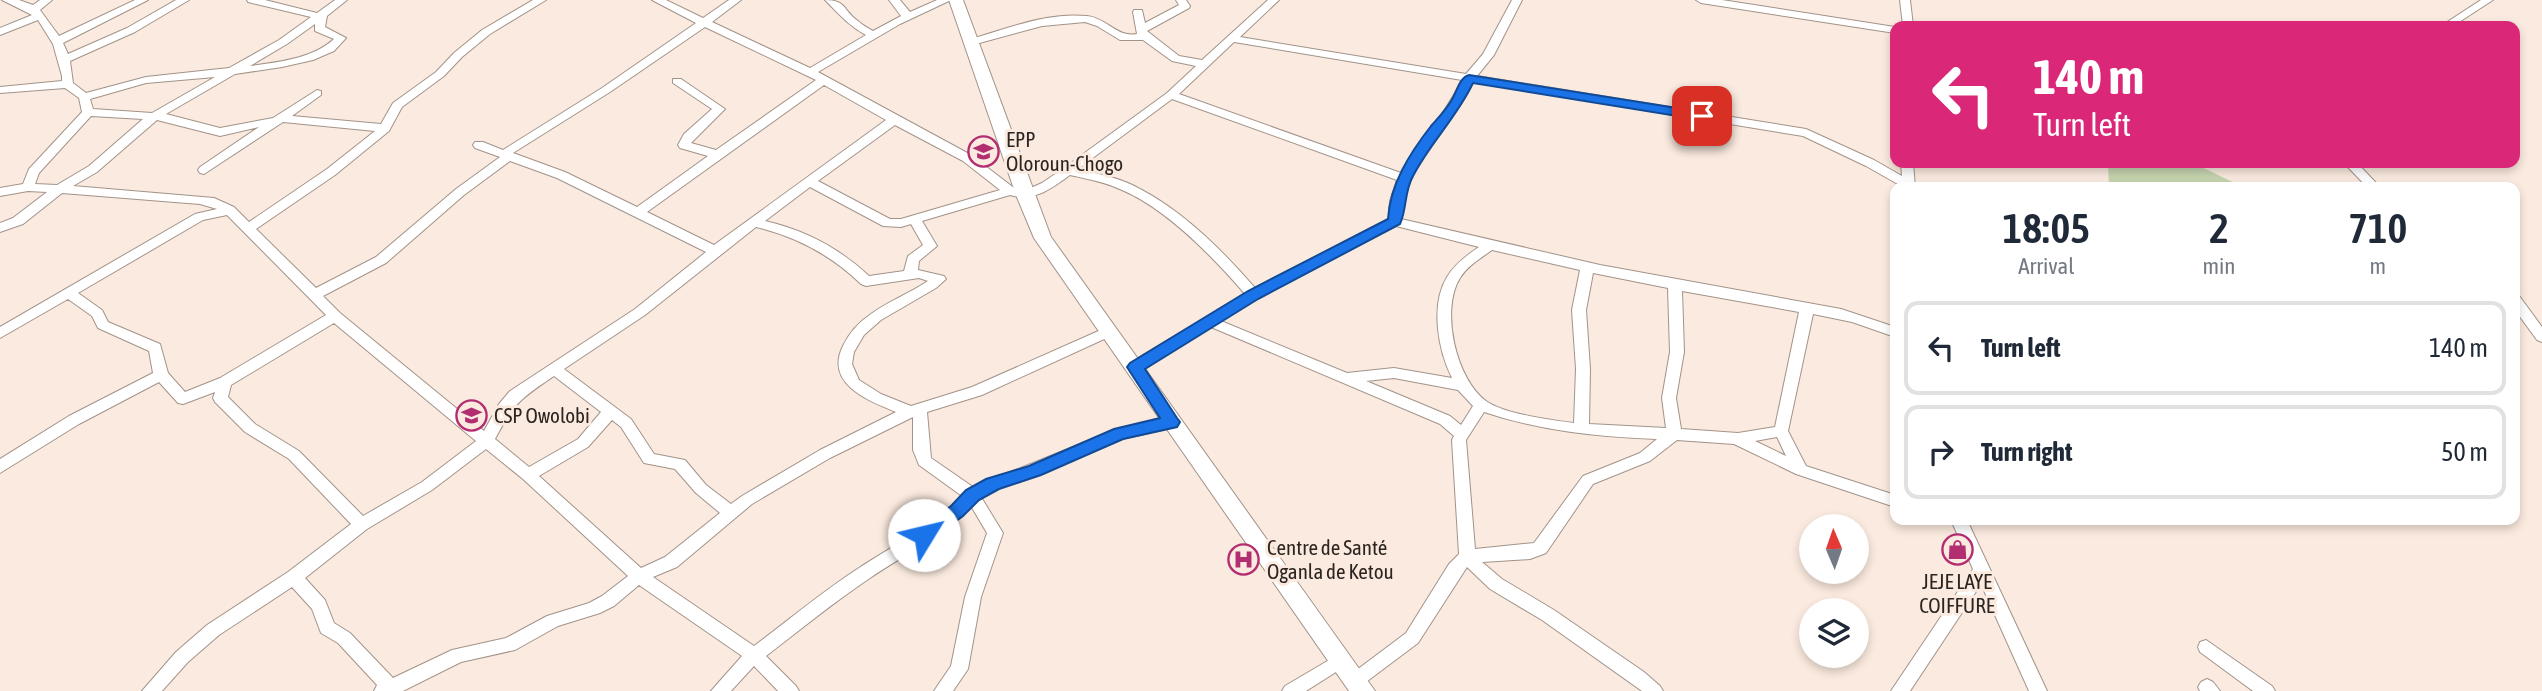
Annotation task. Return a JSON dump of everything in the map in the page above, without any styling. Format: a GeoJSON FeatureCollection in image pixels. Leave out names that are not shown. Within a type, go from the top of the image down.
{"type":"FeatureCollection","features":[{"type":"Feature","properties":{"kind":"street"},"geometry":{"type":"LineString","coordinates":[[7,0],[36,13],[57,43],[68,74],[67,84]]}},
{"type":"Feature","properties":{"kind":"street"},"geometry":{"type":"LineString","coordinates":[[0,32],[36,13],[47,0]]}},
{"type":"Feature","properties":{"kind":"street"},"geometry":{"type":"LineString","coordinates":[[57,43],[143,0]]}},
{"type":"Feature","properties":{"kind":"street"},"geometry":{"type":"LineString","coordinates":[[64,60],[131,30],[184,0]]}},
{"type":"Feature","properties":{"kind":"street"},"geometry":{"type":"LineString","coordinates":[[252,0],[322,17]]}},
{"type":"Feature","properties":{"kind":"street"},"geometry":{"type":"LineString","coordinates":[[0,228],[18,221],[60,189],[93,169],[153,117],[322,17],[342,0]]}},
{"type":"Feature","properties":{"kind":"street"},"geometry":{"type":"LineString","coordinates":[[249,228],[320,180],[385,128],[397,105],[440,74],[495,25],[541,0]]}},
{"type":"Feature","properties":{"kind":"street"},"geometry":{"type":"LineString","coordinates":[[657,0],[810,72],[967,158],[1018,193]]}},
{"type":"Feature","properties":{"kind":"street"},"geometry":{"type":"LineString","coordinates":[[316,295],[380,260],[507,155],[736,0]]}},
{"type":"Feature","properties":{"kind":"street"},"geometry":{"type":"LineString","coordinates":[[830,0],[844,11],[851,22],[873,35]]}},
{"type":"Feature","properties":{"kind":"street"},"geometry":{"type":"LineString","coordinates":[[894,0],[908,16]]}},
{"type":"Feature","properties":{"kind":"street"},"geometry":{"type":"LineString","coordinates":[[810,72],[908,16],[946,0]]}},
{"type":"Feature","properties":{"kind":"street"},"geometry":{"type":"LineString","coordinates":[[956,0],[972,41],[1018,193],[1043,238],[1360,686],[1412,638],[1455,569],[1467,556],[1530,552],[1540,548],[1588,480],[1645,457],[1674,434]]}},
{"type":"Feature","properties":{"kind":"street"},"geometry":{"type":"LineString","coordinates":[[972,41],[1032,24],[1076,19],[1093,20],[1120,39],[1131,40],[1185,6],[1181,0]]}},
{"type":"Feature","properties":{"kind":"street"},"geometry":{"type":"LineString","coordinates":[[810,182],[888,223],[1046,186],[1171,95],[1274,0]]}},
{"type":"Feature","properties":{"kind":"street"},"geometry":{"type":"LineString","coordinates":[[1395,221],[1396,201],[1404,178],[1435,130],[1457,104],[1469,78],[1488,55],[1500,26],[1517,0]]}},
{"type":"Feature","properties":{"kind":"street"},"geometry":{"type":"LineString","coordinates":[[1701,0],[1890,29]]}},
{"type":"Feature","properties":{"kind":"street"},"geometry":{"type":"LineString","coordinates":[[1906,0],[1908,21]]}},
{"type":"Feature","properties":{"kind":"street"},"geometry":{"type":"LineString","coordinates":[[2454,21],[2488,0]]}},
{"type":"Feature","properties":{"kind":"street"},"geometry":{"type":"LineString","coordinates":[[1138,12],[1143,33],[1176,60],[1184,81]]}},
{"type":"Feature","properties":{"kind":"street"},"geometry":{"type":"LineString","coordinates":[[84,97],[148,80],[246,71],[299,59],[337,45],[340,41],[339,36],[319,29],[322,17]]}},
{"type":"Feature","properties":{"kind":"street"},"geometry":{"type":"LineString","coordinates":[[1234,39],[1806,133],[1858,157],[1902,182]]}},
{"type":"Feature","properties":{"kind":"street"},"geometry":{"type":"LineString","coordinates":[[1176,60],[1203,64]]}},
{"type":"Feature","properties":{"kind":"street"},"geometry":{"type":"LineString","coordinates":[[637,213],[719,155],[765,116],[822,80]]}},
{"type":"Feature","properties":{"kind":"street"},"geometry":{"type":"LineString","coordinates":[[677,81],[719,109],[684,145],[719,155]]}},
{"type":"Feature","properties":{"kind":"street"},"geometry":{"type":"LineString","coordinates":[[0,90],[67,84],[84,97],[88,112]]}},
{"type":"Feature","properties":{"kind":"street"},"geometry":{"type":"LineString","coordinates":[[204,170],[317,93]]}},
{"type":"Feature","properties":{"kind":"street"},"geometry":{"type":"LineString","coordinates":[[1171,95],[1404,178]]}},
{"type":"Feature","properties":{"kind":"street"},"geometry":{"type":"LineString","coordinates":[[88,112],[169,118],[220,132],[276,120],[385,128]]}},
{"type":"Feature","properties":{"kind":"street"},"geometry":{"type":"LineString","coordinates":[[28,187],[33,172],[88,112]]}},
{"type":"Feature","properties":{"kind":"street"},"geometry":{"type":"LineString","coordinates":[[151,691],[182,657],[213,630],[294,576],[361,525],[427,486],[486,441],[504,408],[515,395],[640,312],[715,251],[894,120]]}},
{"type":"Feature","properties":{"kind":"street"},"geometry":{"type":"LineString","coordinates":[[479,145],[561,176],[715,251]]}},
{"type":"Feature","properties":{"kind":"street"},"geometry":{"type":"LineString","coordinates":[[2355,168],[2369,182]]}},
{"type":"Feature","properties":{"kind":"street"},"geometry":{"type":"LineString","coordinates":[[1068,171],[1112,182],[1144,196],[1215,253],[1253,295]]}},
{"type":"Feature","properties":{"kind":"street"},"geometry":{"type":"LineString","coordinates":[[0,192],[28,187],[60,189],[214,202],[230,210],[335,316],[528,475],[639,576],[754,655],[790,691]]}},
{"type":"Feature","properties":{"kind":"street"},"geometry":{"type":"LineString","coordinates":[[0,333],[199,217],[214,202]]}},
{"type":"Feature","properties":{"kind":"street"},"geometry":{"type":"LineString","coordinates":[[199,217],[230,210]]}},
{"type":"Feature","properties":{"kind":"street"},"geometry":{"type":"LineString","coordinates":[[910,276],[914,259],[930,246],[914,219]]}},
{"type":"Feature","properties":{"kind":"street"},"geometry":{"type":"LineString","coordinates":[[1135,367],[1253,295],[1395,221],[1587,268],[1675,286],[1859,317],[1890,330]]}},
{"type":"Feature","properties":{"kind":"street"},"geometry":{"type":"LineString","coordinates":[[756,223],[786,229],[824,246],[866,281],[910,276],[937,277],[939,281],[860,329],[846,353],[845,369],[848,379],[862,390],[915,410]]}},
{"type":"Feature","properties":{"kind":"street"},"geometry":{"type":"LineString","coordinates":[[1489,246],[1456,271],[1448,283],[1445,297],[1447,346],[1462,385],[1481,405],[1550,426],[1738,439],[1781,431]]}},
{"type":"Feature","properties":{"kind":"street"},"geometry":{"type":"LineString","coordinates":[[1581,428],[1583,369],[1579,310],[1587,268]]}},
{"type":"Feature","properties":{"kind":"street"},"geometry":{"type":"LineString","coordinates":[[1674,434],[1670,398],[1671,376],[1677,352],[1675,286]]}},
{"type":"Feature","properties":{"kind":"street"},"geometry":{"type":"LineString","coordinates":[[67,292],[97,313],[103,325],[155,348],[161,376],[183,400],[225,382],[335,316]]}},
{"type":"Feature","properties":{"kind":"street"},"geometry":{"type":"LineString","coordinates":[[2520,307],[2542,337]]}},
{"type":"Feature","properties":{"kind":"street"},"geometry":{"type":"LineString","coordinates":[[1801,470],[1781,431],[1807,309]]}},
{"type":"Feature","properties":{"kind":"street"},"geometry":{"type":"LineString","coordinates":[[1211,323],[1445,420],[1461,433]]}},
{"type":"Feature","properties":{"kind":"street"},"geometry":{"type":"LineString","coordinates":[[294,576],[319,605],[327,628],[344,638],[384,678],[388,690],[458,655],[509,645],[553,621],[594,608],[608,601],[639,576],[671,562],[730,512],[825,454],[915,410],[977,391],[1108,332]]}},
{"type":"Feature","properties":{"kind":"street"},"geometry":{"type":"LineString","coordinates":[[555,370],[626,423],[649,459],[680,464],[701,489],[730,512]]}},
{"type":"Feature","properties":{"kind":"street"},"geometry":{"type":"LineString","coordinates":[[1348,378],[1394,373],[1462,385]]}},
{"type":"Feature","properties":{"kind":"street"},"geometry":{"type":"LineString","coordinates":[[0,467],[94,409],[161,376]]}},
{"type":"Feature","properties":{"kind":"street"},"geometry":{"type":"LineString","coordinates":[[225,382],[220,398],[250,428],[293,454],[361,525]]}},
{"type":"Feature","properties":{"kind":"street"},"geometry":{"type":"LineString","coordinates":[[1481,405],[1461,433],[1467,556],[1496,584],[1548,615],[1654,691]]}},
{"type":"Feature","properties":{"kind":"street"},"geometry":{"type":"LineString","coordinates":[[915,410],[924,461],[972,495],[995,533],[973,597],[959,669],[943,691]]}},
{"type":"Feature","properties":{"kind":"street"},"geometry":{"type":"LineString","coordinates":[[528,475],[583,443],[610,412]]}},
{"type":"Feature","properties":{"kind":"street"},"geometry":{"type":"LineString","coordinates":[[720,691],[754,655],[864,573],[907,547],[957,511],[972,495],[1120,433],[1171,422]]}},
{"type":"Feature","properties":{"kind":"street"},"geometry":{"type":"LineString","coordinates":[[1738,439],[1801,470],[1890,499]]}},
{"type":"Feature","properties":{"kind":"street"},"geometry":{"type":"LineString","coordinates":[[1958,525],[1982,569],[2038,691]]}},
{"type":"Feature","properties":{"kind":"street"},"geometry":{"type":"LineString","coordinates":[[1900,691],[1982,569]]}},
{"type":"Feature","properties":{"kind":"street"},"geometry":{"type":"LineString","coordinates":[[2206,648],[2266,691]]}},
{"type":"Feature","properties":{"kind":"street"},"geometry":{"type":"LineString","coordinates":[[1291,691],[1341,660]]}},
{"type":"Feature","properties":{"kind":"green space"},"geometry":{"type":"Polygon","coordinates":[[[2108,168],[2203,168],[2233,182],[2109,182],[2108,168]]]}},
{"type":"Feature","properties":{"kind":"place","name":"EPP Oloroun-Chogo"},"geometry":{"type":"Point","coordinates":[983,151]}},
{"type":"Feature","properties":{"kind":"place","name":"CSP Owolobi"},"geometry":{"type":"Point","coordinates":[471,415]}},
{"type":"Feature","properties":{"kind":"place","name":"JEJE LAYE COIFFURE"},"geometry":{"type":"Point","coordinates":[1957,549]}},
{"type":"Feature","properties":{"kind":"place","name":"Centre de Santé Oganla de Ketou"},"geometry":{"type":"Point","coordinates":[1244,559]}},
{"type":"Feature","properties":{"kind":"route"},"geometry":{"type":"LineString","coordinates":[[924,535],[957,511],[972,495],[993,484],[1035,470],[1120,433],[1171,422],[1135,367],[1253,295],[1395,221],[1396,201],[1404,178],[1435,130],[1457,104],[1469,78],[1702,116]]}}]}
